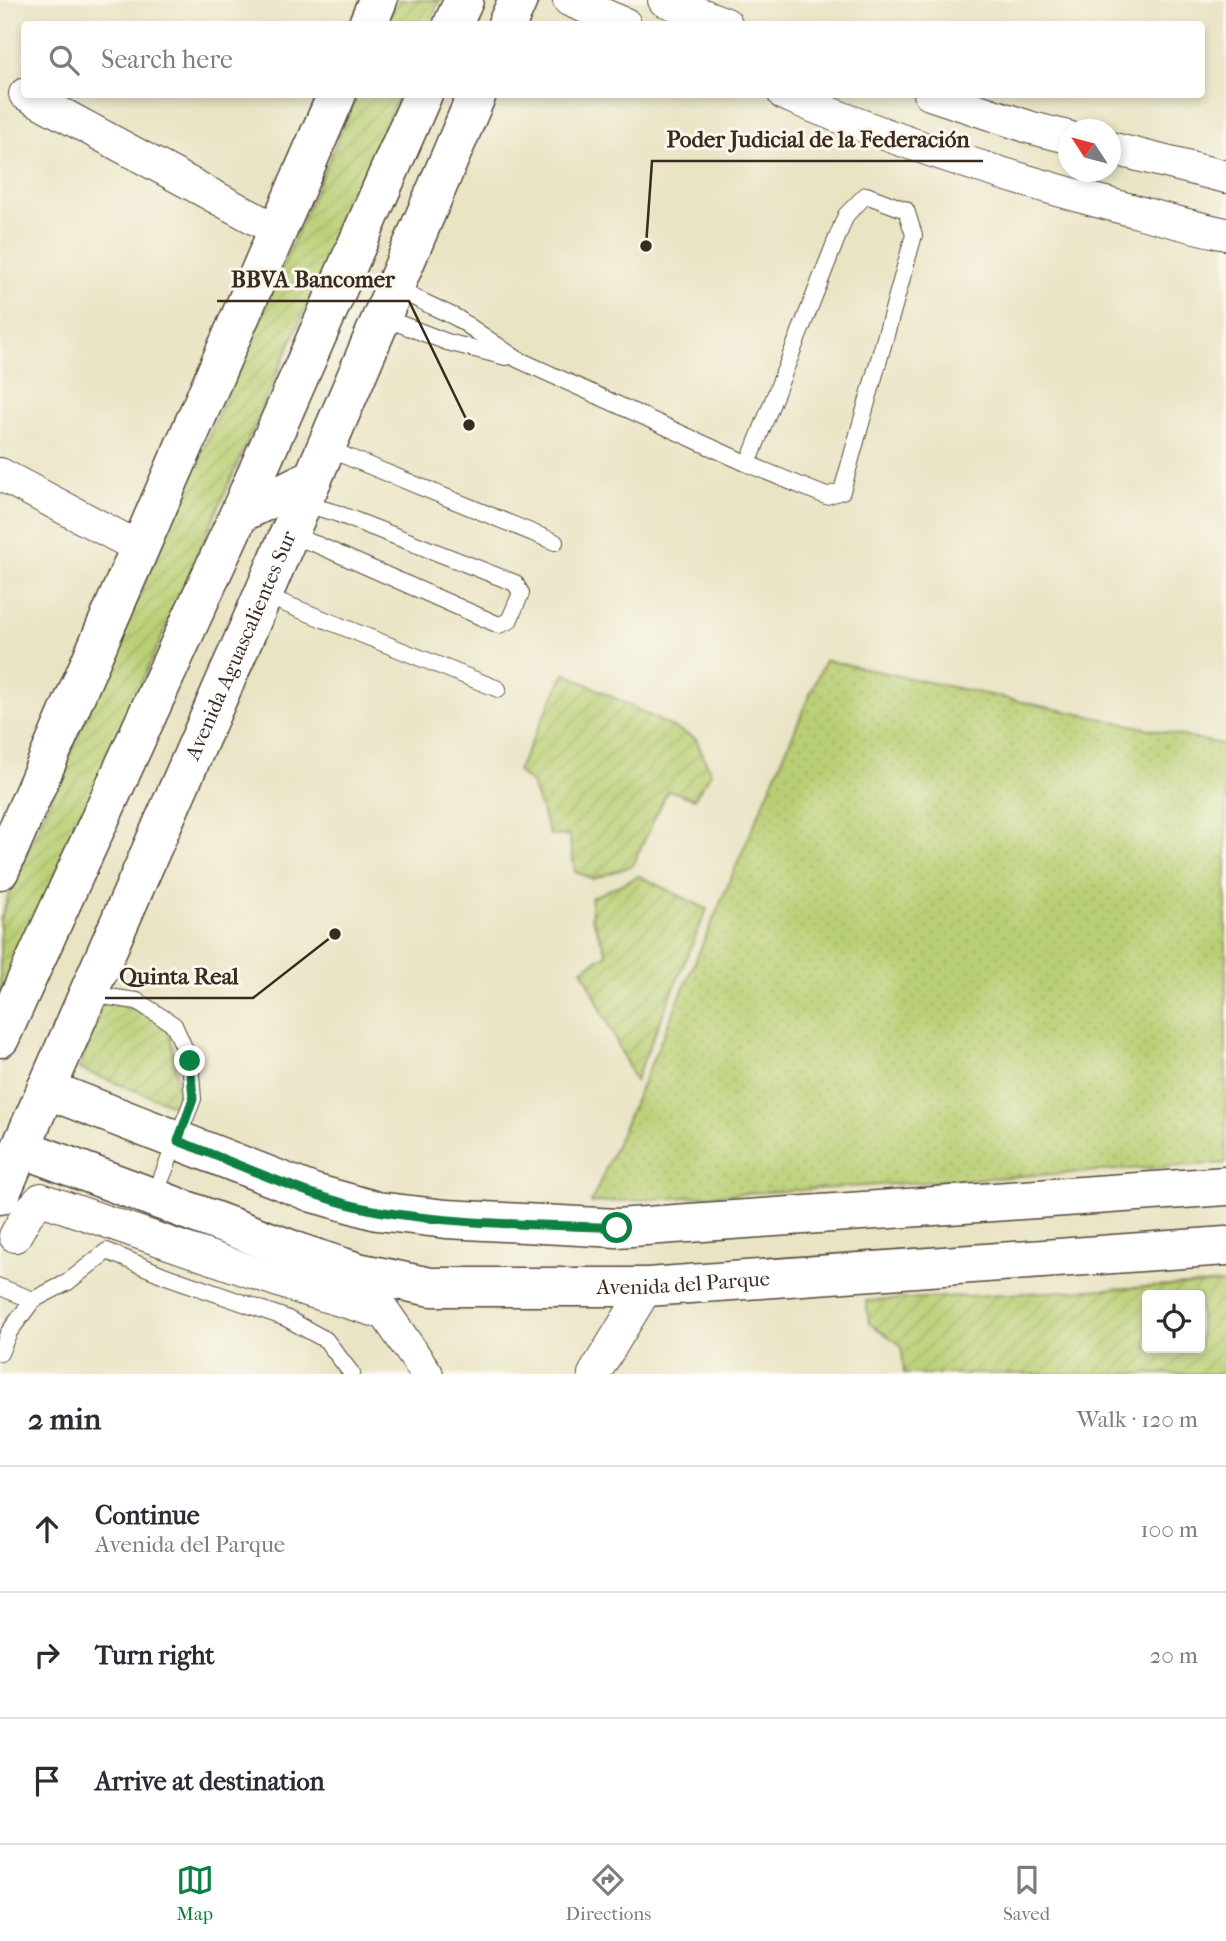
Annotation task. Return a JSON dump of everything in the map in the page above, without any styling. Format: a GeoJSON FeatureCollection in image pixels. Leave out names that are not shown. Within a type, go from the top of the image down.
{"type":"FeatureCollection","features":[{"type":"Feature","properties":{"kind":"street"},"geometry":{"type":"LineString","coordinates":[[369,21],[378,0]]}},
{"type":"Feature","properties":{"kind":"street"},"geometry":{"type":"LineString","coordinates":[[454,21],[464,0]]}},
{"type":"Feature","properties":{"kind":"street"},"geometry":{"type":"LineString","coordinates":[[508,21],[518,0]]}},
{"type":"Feature","properties":{"kind":"street"},"geometry":{"type":"LineString","coordinates":[[569,0],[618,21]]}},
{"type":"Feature","properties":{"kind":"street"},"geometry":{"type":"LineString","coordinates":[[664,0],[718,21]]}},
{"type":"Feature","properties":{"kind":"street"},"geometry":{"type":"LineString","coordinates":[[0,81],[21,92]]}},
{"type":"Feature","properties":{"kind":"street"},"geometry":{"type":"LineString","coordinates":[[32,98],[278,231]]}},
{"type":"Feature","properties":{"kind":"street"},"geometry":{"type":"LineString","coordinates":[[0,870],[8,828],[140,548],[335,98]]}},
{"type":"Feature","properties":{"kind":"street"},"geometry":{"type":"LineString","coordinates":[[3,1027],[239,514],[421,98]]}},
{"type":"Feature","properties":{"kind":"street","name":"Avenida Aguascalientes Sur"},"geometry":{"type":"LineString","coordinates":[[0,1195],[263,595],[475,98]]}},
{"type":"Feature","properties":{"kind":"street"},"geometry":{"type":"LineString","coordinates":[[793,98],[848,121],[1017,179],[1226,234]]}},
{"type":"Feature","properties":{"kind":"street"},"geometry":{"type":"LineString","coordinates":[[942,98],[1058,134]]}},
{"type":"Feature","properties":{"kind":"street"},"geometry":{"type":"LineString","coordinates":[[1121,151],[1226,177]]}},
{"type":"Feature","properties":{"kind":"street"},"geometry":{"type":"LineString","coordinates":[[0,474],[140,548]]}},
{"type":"Feature","properties":{"kind":"street"},"geometry":{"type":"LineString","coordinates":[[239,514],[307,491]]}},
{"type":"Feature","properties":{"kind":"street"},"geometry":{"type":"LineString","coordinates":[[46,1089],[313,1193],[377,1211],[446,1219],[617,1228],[1226,1186]]}},
{"type":"Feature","properties":{"kind":"street","name":"Avenida del Parque"},"geometry":{"type":"LineString","coordinates":[[21,1148],[153,1199],[296,1287],[358,1272],[430,1287],[647,1287],[1226,1246]]}},
{"type":"Feature","properties":{"kind":"street"},"geometry":{"type":"LineString","coordinates":[[15,1236],[28,1213],[41,1199],[296,1287],[383,1313]]}},
{"type":"Feature","properties":{"kind":"street"},"geometry":{"type":"LineString","coordinates":[[358,1272],[383,1313],[427,1374]]}},
{"type":"Feature","properties":{"kind":"street"},"geometry":{"type":"LineString","coordinates":[[594,1374],[647,1287]]}},
{"type":"Feature","properties":{"kind":"lane"},"geometry":{"type":"LineString","coordinates":[[388,302],[457,318],[517,359],[748,464],[826,496],[842,491],[914,235],[905,210],[866,195],[846,215],[748,464]]}},
{"type":"Feature","properties":{"kind":"lane"},"geometry":{"type":"LineString","coordinates":[[388,302],[447,342],[517,359]]}},
{"type":"Feature","properties":{"kind":"lane"},"geometry":{"type":"LineString","coordinates":[[307,491],[515,583],[521,593],[509,621],[499,625],[318,545],[307,491]]}},
{"type":"Feature","properties":{"kind":"lane"},"geometry":{"type":"LineString","coordinates":[[307,491],[555,542]]}},
{"type":"Feature","properties":{"kind":"lane"},"geometry":{"type":"LineString","coordinates":[[263,595],[498,689]]}},
{"type":"Feature","properties":{"kind":"lane"},"geometry":{"type":"LineString","coordinates":[[88,994],[137,1001],[174,1025],[190,1061],[193,1099],[153,1199]]}},
{"type":"Feature","properties":{"kind":"lane"},"geometry":{"type":"LineString","coordinates":[[0,1353],[9,1332],[33,1300],[68,1282],[107,1251],[166,1276],[296,1287],[326,1340],[352,1374]]}},
{"type":"Feature","properties":{"kind":"lane"},"geometry":{"type":"LineString","coordinates":[[0,1287],[33,1300]]}},
{"type":"Feature","properties":{"kind":"green space"},"geometry":{"type":"Polygon","coordinates":[[[398,0],[440,0],[430,21],[388,21],[398,0]]]}},
{"type":"Feature","properties":{"kind":"green space"},"geometry":{"type":"Polygon","coordinates":[[[356,98],[398,98],[41,913],[0,994],[0,920],[356,98]]]}},
{"type":"Feature","properties":{"kind":"green space"},"geometry":{"type":"Polygon","coordinates":[[[825,660],[1226,745],[1226,1163],[591,1203],[825,660]]]}},
{"type":"Feature","properties":{"kind":"green space"},"geometry":{"type":"Polygon","coordinates":[[[565,673],[696,739],[711,773],[694,799],[668,790],[632,866],[593,879],[575,872],[569,836],[550,835],[532,784],[517,771],[565,673]]]}},
{"type":"Feature","properties":{"kind":"green space"},"geometry":{"type":"Polygon","coordinates":[[[639,876],[707,909],[635,1081],[582,969],[607,954],[592,918],[591,898],[639,876]]]}},
{"type":"Feature","properties":{"kind":"green space"},"geometry":{"type":"Polygon","coordinates":[[[103,1002],[144,1012],[164,1026],[173,1053],[178,1107],[79,1069],[103,1002]]]}},
{"type":"Feature","properties":{"kind":"green space"},"geometry":{"type":"Polygon","coordinates":[[[1226,1283],[1226,1374],[904,1374],[901,1345],[869,1323],[866,1301],[1226,1283]]]}},
{"type":"Feature","properties":{"kind":"place","name":"Poder Judicial de la Federación"},"geometry":{"type":"Point","coordinates":[646,246]}},
{"type":"Feature","properties":{"kind":"place","name":"BBVA Bancomer"},"geometry":{"type":"Point","coordinates":[469,425]}},
{"type":"Feature","properties":{"kind":"place","name":"Quinta Real"},"geometry":{"type":"Point","coordinates":[335,934]}},
{"type":"Feature","properties":{"kind":"route"},"geometry":{"type":"LineString","coordinates":[[190,1061],[193,1099],[178,1141],[313,1193],[377,1211],[446,1219],[617,1228]]}}]}
